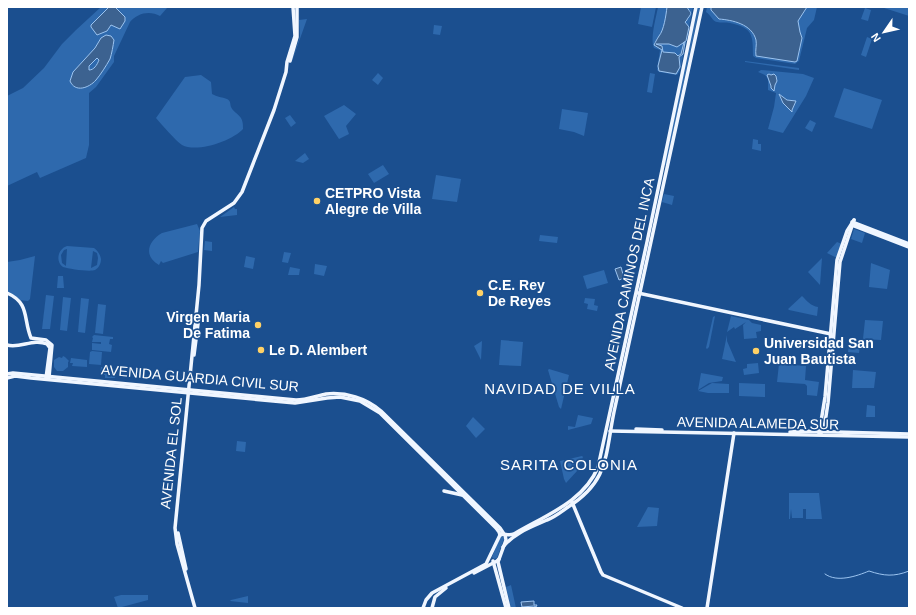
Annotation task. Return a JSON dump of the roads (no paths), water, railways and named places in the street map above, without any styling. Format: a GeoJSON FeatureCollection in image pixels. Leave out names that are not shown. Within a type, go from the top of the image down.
{"type":"FeatureCollection","features":[{"type":"Feature","properties":{"kind":"main road"},"geometry":{"type":"LineString","coordinates":[[287,73],[287,62],[295,36],[293,7]]}},
{"type":"Feature","properties":{"kind":"main road"},"geometry":{"type":"LineString","coordinates":[[287,73],[297,37],[297,7]]}},
{"type":"Feature","properties":{"kind":"main road"},"geometry":{"type":"LineString","coordinates":[[665,169],[683,68],[696,7]]}},
{"type":"Feature","properties":{"kind":"main road"},"geometry":{"type":"LineString","coordinates":[[694,42],[702,7]]}},
{"type":"Feature","properties":{"kind":"main road"},"geometry":{"type":"LineString","coordinates":[[665,169],[692,54],[695,33],[693,31],[690,33]]}},
{"type":"Feature","properties":{"kind":"main road"},"geometry":{"type":"LineString","coordinates":[[683,68],[683,75],[687,76]]}},
{"type":"Feature","properties":{"kind":"main road","name":"AVENIDA EL SOL"},"geometry":{"type":"LineString","coordinates":[[196,608],[176,544],[175,531],[198,320],[204,226],[235,205],[243,193],[276,110],[287,73]]}},
{"type":"Feature","properties":{"kind":"main road","name":"AVENIDA CAMINOS DEL INCA"},"geometry":{"type":"LineString","coordinates":[[572,502],[593,478],[609,430],[665,169]]}},
{"type":"Feature","properties":{"kind":"main road"},"geometry":{"type":"LineString","coordinates":[[852,224],[909,244]]}},
{"type":"Feature","properties":{"kind":"main road"},"geometry":{"type":"LineString","coordinates":[[852,224],[909,247]]}},
{"type":"Feature","properties":{"kind":"main road"},"geometry":{"type":"LineString","coordinates":[[820,433],[828,402],[837,260],[852,224]]}},
{"type":"Feature","properties":{"kind":"main road"},"geometry":{"type":"LineString","coordinates":[[638,293],[832,335]]}},
{"type":"Feature","properties":{"kind":"main road"},"geometry":{"type":"LineString","coordinates":[[7,294],[18,300],[23,307],[31,341],[29,343]]}},
{"type":"Feature","properties":{"kind":"main road"},"geometry":{"type":"LineString","coordinates":[[30,336],[35,339],[49,342],[52,345],[48,376]]}},
{"type":"Feature","properties":{"kind":"main road"},"geometry":{"type":"LineString","coordinates":[[7,345],[12,346],[43,342],[49,347],[48,376]]}},
{"type":"Feature","properties":{"kind":"main road","name":"AVENIDA GUARDIA CIVIL SUR"},"geometry":{"type":"LineString","coordinates":[[7,374],[13,373],[48,376],[190,391],[296,400],[332,394],[351,396],[365,400],[377,407],[503,535]]}},
{"type":"Feature","properties":{"kind":"main road","name":"AVENIDA GUARDIA CIVIL SUR"},"geometry":{"type":"LineString","coordinates":[[7,378],[15,376],[54,376],[87,381]]}},
{"type":"Feature","properties":{"kind":"main road","name":"AVENIDA ALAMEDA SUR"},"geometry":{"type":"LineString","coordinates":[[609,430],[735,433],[820,433],[909,436]]}},
{"type":"Feature","properties":{"kind":"main road"},"geometry":{"type":"LineString","coordinates":[[708,608],[735,433]]}},
{"type":"Feature","properties":{"kind":"main road","name":"AVENIDA GUARDIA CIVIL SUR"},"geometry":{"type":"LineString","coordinates":[[421,452],[500,528],[503,535]]}},
{"type":"Feature","properties":{"kind":"main road"},"geometry":{"type":"LineString","coordinates":[[444,491],[462,495]]}},
{"type":"Feature","properties":{"kind":"main road"},"geometry":{"type":"LineString","coordinates":[[503,535],[512,534],[572,502]]}},
{"type":"Feature","properties":{"kind":"main road"},"geometry":{"type":"LineString","coordinates":[[503,547],[515,536],[557,515],[572,502]]}},
{"type":"Feature","properties":{"kind":"main road"},"geometry":{"type":"LineString","coordinates":[[572,502],[603,575],[682,608]]}},
{"type":"Feature","properties":{"kind":"main road"},"geometry":{"type":"LineString","coordinates":[[555,510],[557,515]]}},
{"type":"Feature","properties":{"kind":"main road"},"geometry":{"type":"LineString","coordinates":[[503,535],[506,538],[499,559],[499,568],[508,608]]}},
{"type":"Feature","properties":{"kind":"main road"},"geometry":{"type":"LineString","coordinates":[[423,608],[426,600],[432,593],[484,565],[488,561],[503,535]]}},
{"type":"Feature","properties":{"kind":"main road"},"geometry":{"type":"LineString","coordinates":[[491,555],[491,559],[494,562],[508,608]]}},
{"type":"Feature","properties":{"kind":"main road"},"geometry":{"type":"LineString","coordinates":[[432,608],[434,599],[439,592],[499,559]]}},
{"type":"Feature","properties":{"kind":"main road"},"geometry":{"type":"LineString","coordinates":[[489,565],[496,568]]}},
{"type":"Feature","properties":{"kind":"waterway"},"geometry":{"type":"LineString","coordinates":[[825,574],[835,578],[847,578],[869,571],[889,575],[909,571]]}},
{"type":"Feature","properties":{"kind":"place","name":"CETPRO Vista Alegre de Villa"},"geometry":{"type":"Point","coordinates":[317,201]}},
{"type":"Feature","properties":{"kind":"place","name":"C.E. Rey De Reyes"},"geometry":{"type":"Point","coordinates":[480,293]}},
{"type":"Feature","properties":{"kind":"place","name":"Virgen Maria De Fatima"},"geometry":{"type":"Point","coordinates":[258,325]}},
{"type":"Feature","properties":{"kind":"place","name":"Le D. Alembert"},"geometry":{"type":"Point","coordinates":[261,350]}},
{"type":"Feature","properties":{"kind":"place","name":"Universidad San Juan Bautista"},"geometry":{"type":"Point","coordinates":[756,351]}},
{"type":"Feature","properties":{"kind":"district","name":"NAVIDAD DE VILLA"},"geometry":{"type":"Point","coordinates":[560,389]}},
{"type":"Feature","properties":{"kind":"district","name":"SARITA COLONIA"},"geometry":{"type":"Point","coordinates":[569,465]}}]}
